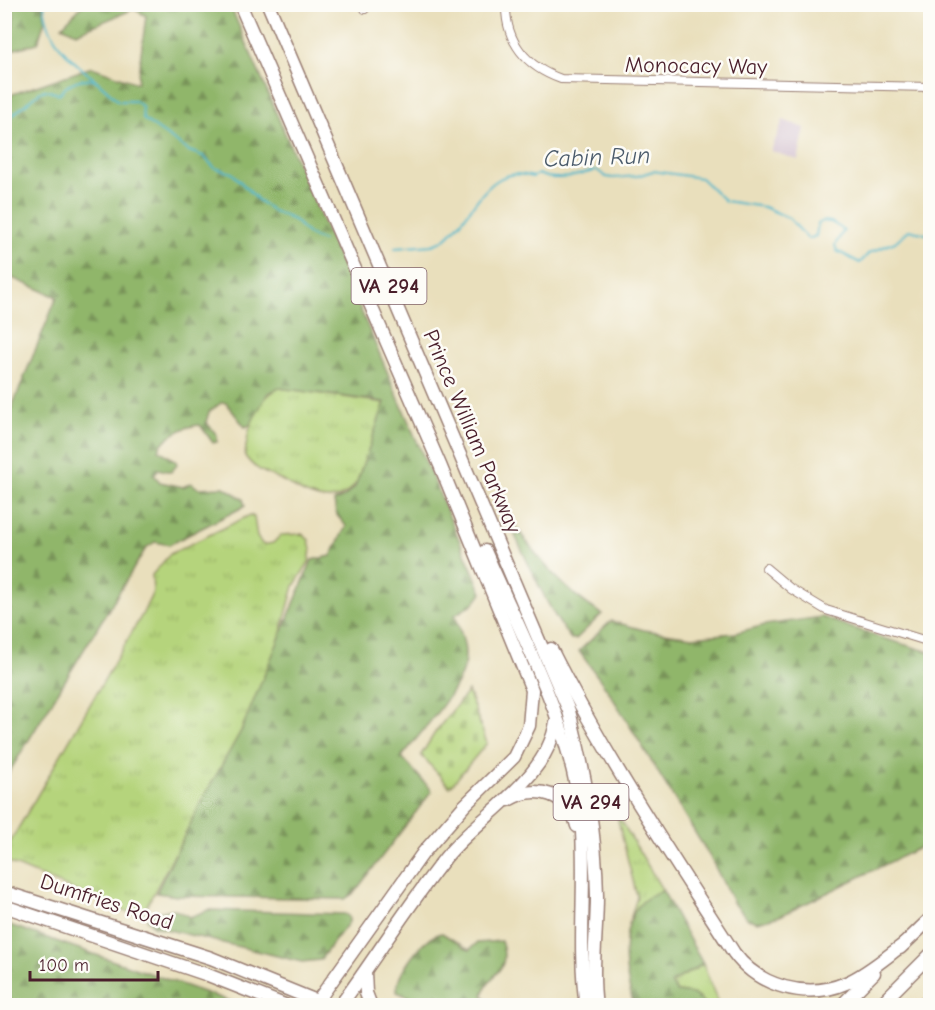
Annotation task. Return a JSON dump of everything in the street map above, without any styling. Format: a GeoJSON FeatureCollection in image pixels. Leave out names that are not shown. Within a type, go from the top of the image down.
{"type":"FeatureCollection","features":[{"type":"Feature","properties":{"kind":"main road","name":"Prince William Parkway"},"geometry":{"type":"LineString","coordinates":[[240,4],[465,524]]}},
{"type":"Feature","properties":{"kind":"main road","name":"Prince William Parkway"},"geometry":{"type":"LineString","coordinates":[[268,4],[524,609]]}},
{"type":"Feature","properties":{"kind":"main road"},"geometry":{"type":"LineString","coordinates":[[465,524],[482,544],[556,719],[577,790],[582,845],[585,1005]]}},
{"type":"Feature","properties":{"kind":"main road","name":"VA 294"},"geometry":{"type":"LineString","coordinates":[[320,1004],[430,844],[464,806],[514,757],[529,726],[533,699],[528,674],[465,524]]}},
{"type":"Feature","properties":{"kind":"main road"},"geometry":{"type":"LineString","coordinates":[[507,569],[523,594],[595,731],[739,960],[756,975],[772,983],[791,988],[816,990],[848,982],[904,944]]}},
{"type":"Feature","properties":{"kind":"main road","name":"VA 294"},"geometry":{"type":"LineString","coordinates":[[340,1005],[447,857],[542,762],[552,742],[556,719],[553,693],[524,609]]}},
{"type":"Feature","properties":{"kind":"main road","name":"VA 294"},"geometry":{"type":"LineString","coordinates":[[524,609],[568,711],[591,800],[596,884],[593,969],[596,1005]]}},
{"type":"Feature","properties":{"kind":"main road"},"geometry":{"type":"LineString","coordinates":[[494,809],[520,794],[535,791],[553,795],[565,803],[573,814],[582,845]]}},
{"type":"Feature","properties":{"kind":"main road","name":"Dumfries Road"},"geometry":{"type":"LineString","coordinates":[[4,892],[211,958],[320,1004]]}},
{"type":"Feature","properties":{"kind":"main road","name":"Dumfries Road"},"geometry":{"type":"LineString","coordinates":[[4,906],[208,975],[287,1005]]}},
{"type":"Feature","properties":{"kind":"main road"},"geometry":{"type":"LineString","coordinates":[[841,1005],[930,919]]}},
{"type":"Feature","properties":{"kind":"main road"},"geometry":{"type":"LineString","coordinates":[[879,1005],[930,955]]}},
{"type":"Feature","properties":{"kind":"main road"},"geometry":{"type":"LineString","coordinates":[[365,972],[366,993],[371,1005]]}},
{"type":"Feature","properties":{"kind":"main road"},"geometry":{"type":"LineString","coordinates":[[915,1005],[930,1004]]}},
{"type":"Feature","properties":{"kind":"street","name":"Monocacy Way"},"geometry":{"type":"LineString","coordinates":[[506,4],[507,24],[512,38],[525,58],[545,73],[561,79],[930,87]]}},
{"type":"Feature","properties":{"kind":"street"},"geometry":{"type":"LineString","coordinates":[[766,568],[791,589],[826,610],[930,642]]}},
{"type":"Feature","properties":{"kind":"shaded area"},"geometry":{"type":"Polygon","coordinates":[[[783,120],[805,128],[798,160],[771,151],[783,120]]]}},
{"type":"Feature","properties":{"kind":"green space"},"geometry":{"type":"Polygon","coordinates":[[[84,4],[230,5],[482,593],[474,603],[455,615],[465,652],[461,675],[447,699],[402,757],[432,791],[354,893],[345,899],[177,896],[156,893],[203,798],[241,731],[312,560],[331,556],[346,526],[336,514],[334,501],[344,497],[355,487],[385,402],[279,388],[268,393],[250,425],[245,427],[226,403],[221,403],[209,412],[206,422],[217,435],[217,442],[213,443],[200,425],[188,427],[165,440],[159,450],[176,461],[177,465],[171,472],[158,469],[154,475],[160,482],[183,487],[191,483],[198,488],[224,487],[243,499],[245,506],[169,545],[155,542],[146,548],[5,779],[5,424],[57,297],[5,275],[5,101],[13,94],[92,67],[137,83],[146,16],[134,9],[76,33],[62,26],[84,4]]]}},
{"type":"Feature","properties":{"kind":"green space"},"geometry":{"type":"Polygon","coordinates":[[[11,5],[43,5],[45,20],[38,43],[12,50],[5,48],[5,32],[13,26],[14,14],[11,5]]]}},
{"type":"Feature","properties":{"kind":"green space"},"geometry":{"type":"Polygon","coordinates":[[[279,388],[385,403],[366,463],[358,480],[347,493],[332,499],[314,497],[260,470],[245,456],[250,427],[258,408],[271,393],[279,388]]]}},
{"type":"Feature","properties":{"kind":"green space"},"geometry":{"type":"Polygon","coordinates":[[[250,515],[254,517],[257,537],[263,545],[273,543],[281,535],[302,534],[309,540],[311,549],[309,562],[294,586],[276,650],[241,731],[145,909],[136,913],[123,911],[5,861],[5,851],[142,615],[153,592],[152,575],[170,554],[250,515]]]}},
{"type":"Feature","properties":{"kind":"green space"},"geometry":{"type":"Polygon","coordinates":[[[516,527],[554,575],[589,606],[602,614],[576,639],[571,639],[563,629],[549,605],[517,540],[512,528],[516,527]]]}},
{"type":"Feature","properties":{"kind":"green space"},"geometry":{"type":"Polygon","coordinates":[[[822,617],[930,652],[930,831],[923,846],[780,916],[758,922],[748,919],[733,902],[710,857],[609,692],[579,651],[611,621],[644,630],[692,637],[735,633],[765,625],[822,617]]]}},
{"type":"Feature","properties":{"kind":"green space"},"geometry":{"type":"Polygon","coordinates":[[[468,691],[487,743],[450,787],[421,755],[436,731],[468,691]]]}},
{"type":"Feature","properties":{"kind":"green space"},"geometry":{"type":"Polygon","coordinates":[[[616,812],[663,891],[653,894],[629,924],[637,897],[616,812]]]}},
{"type":"Feature","properties":{"kind":"green space"},"geometry":{"type":"Polygon","coordinates":[[[663,891],[703,964],[671,983],[677,992],[693,994],[707,1005],[634,1005],[625,957],[629,923],[636,909],[647,898],[663,891]]]}},
{"type":"Feature","properties":{"kind":"green space"},"geometry":{"type":"Polygon","coordinates":[[[173,909],[190,917],[208,910],[345,914],[349,917],[349,922],[320,960],[302,962],[153,926],[147,919],[149,914],[173,909]]]}},
{"type":"Feature","properties":{"kind":"green space"},"geometry":{"type":"Polygon","coordinates":[[[4,923],[241,1005],[5,1005],[4,923]]]}},
{"type":"Feature","properties":{"kind":"green space"},"geometry":{"type":"Polygon","coordinates":[[[442,933],[469,950],[477,943],[501,941],[504,951],[502,966],[486,987],[483,995],[491,1005],[427,1005],[397,992],[401,975],[412,957],[427,941],[442,933]]]}},
{"type":"Feature","properties":{"kind":"green space"},"geometry":{"type":"Polygon","coordinates":[[[703,964],[719,1005],[707,1005],[693,994],[677,992],[671,983],[703,964]]]}},
{"type":"Feature","properties":{"kind":"waterway","name":"Cabin Run"},"geometry":{"type":"LineString","coordinates":[[44,4],[53,36],[62,48],[118,101],[135,101],[142,106],[143,119],[189,151],[203,156],[215,168],[232,173],[258,200],[273,211],[294,220],[309,235],[323,241]]}},
{"type":"Feature","properties":{"kind":"waterway"},"geometry":{"type":"LineString","coordinates":[[4,130],[9,118],[40,92],[45,90],[59,94],[76,81],[85,79],[97,81]]}},
{"type":"Feature","properties":{"kind":"waterway","name":"Cabin Run"},"geometry":{"type":"LineString","coordinates":[[395,248],[432,245],[442,241],[453,231],[482,194],[503,177],[517,174],[533,177],[538,174],[560,178],[597,170],[606,177],[613,178],[637,176],[653,171],[701,178],[725,201],[764,207],[789,218],[808,239],[816,236],[818,224],[823,221],[831,222],[844,230],[835,245],[837,251],[860,263],[869,253],[895,242],[909,230],[930,235]]}}]}
